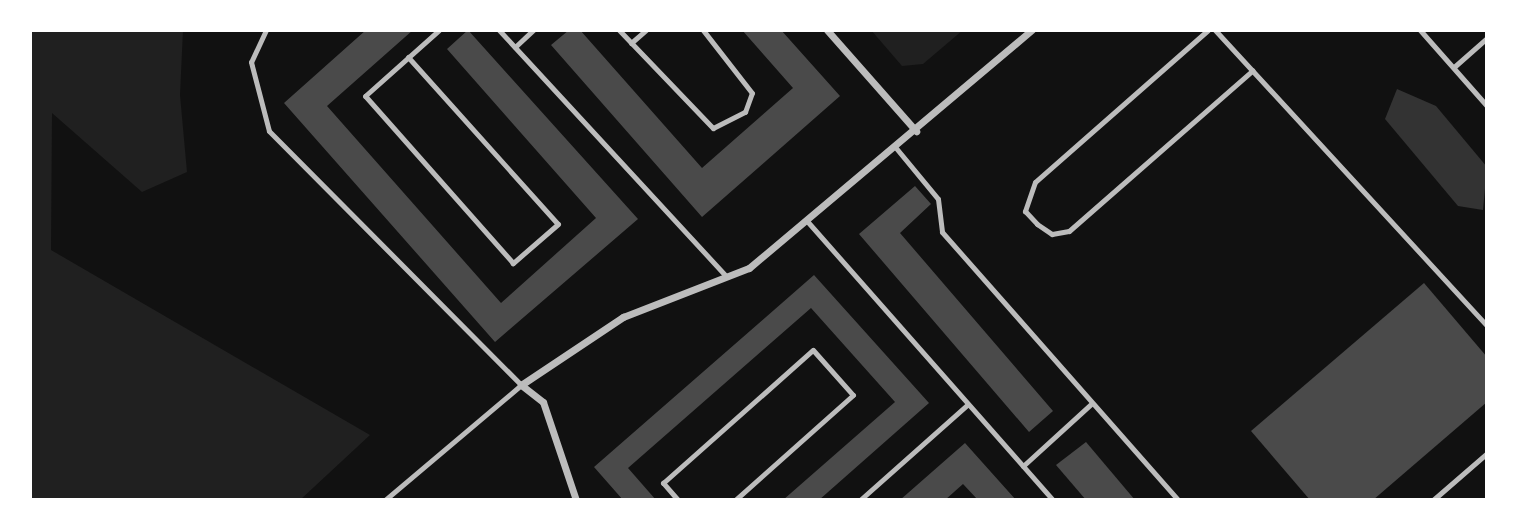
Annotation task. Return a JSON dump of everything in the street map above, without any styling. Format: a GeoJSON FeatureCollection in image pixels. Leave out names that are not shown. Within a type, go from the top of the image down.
{"type":"FeatureCollection","features":[{"type":"Feature","properties":{"kind":"street"},"geometry":{"type":"LineString","coordinates":[[827,30],[916,131]]}},
{"type":"Feature","properties":{"kind":"street"},"geometry":{"type":"LineString","coordinates":[[576,500],[543,402],[521,385],[623,317],[749,268],[896,148],[1032,30]]}},
{"type":"Feature","properties":{"kind":"lane"},"geometry":{"type":"LineString","coordinates":[[266,30],[251,62],[269,131],[521,385],[384,500]]}},
{"type":"Feature","properties":{"kind":"lane"},"geometry":{"type":"LineString","coordinates":[[408,57],[558,224],[513,263],[365,96],[408,57],[439,30]]}},
{"type":"Feature","properties":{"kind":"lane"},"geometry":{"type":"LineString","coordinates":[[499,30],[727,277]]}},
{"type":"Feature","properties":{"kind":"lane"},"geometry":{"type":"LineString","coordinates":[[515,47],[533,30]]}},
{"type":"Feature","properties":{"kind":"lane"},"geometry":{"type":"LineString","coordinates":[[619,30],[701,122],[726,126],[745,112],[752,93],[703,30]]}},
{"type":"Feature","properties":{"kind":"lane"},"geometry":{"type":"LineString","coordinates":[[631,43],[646,30]]}},
{"type":"Feature","properties":{"kind":"lane"},"geometry":{"type":"LineString","coordinates":[[1208,30],[1035,182],[1025,211],[1037,224],[1052,234],[1069,231],[1253,70]]}},
{"type":"Feature","properties":{"kind":"lane"},"geometry":{"type":"LineString","coordinates":[[1215,30],[1487,326]]}},
{"type":"Feature","properties":{"kind":"lane"},"geometry":{"type":"LineString","coordinates":[[1420,30],[1487,106]]}},
{"type":"Feature","properties":{"kind":"lane"},"geometry":{"type":"LineString","coordinates":[[1454,67],[1487,38]]}},
{"type":"Feature","properties":{"kind":"lane"},"geometry":{"type":"LineString","coordinates":[[896,148],[938,199],[942,232],[1178,500]]}},
{"type":"Feature","properties":{"kind":"lane"},"geometry":{"type":"LineString","coordinates":[[807,221],[1053,500]]}},
{"type":"Feature","properties":{"kind":"lane"},"geometry":{"type":"LineString","coordinates":[[678,500],[663,483],[813,350],[853,395],[735,500]]}},
{"type":"Feature","properties":{"kind":"lane"},"geometry":{"type":"LineString","coordinates":[[1023,466],[1092,403]]}},
{"type":"Feature","properties":{"kind":"lane"},"geometry":{"type":"LineString","coordinates":[[860,500],[968,404]]}},
{"type":"Feature","properties":{"kind":"lane"},"geometry":{"type":"LineString","coordinates":[[1433,500],[1487,453]]}},
{"type":"Feature","properties":{"kind":"shaded area"},"geometry":{"type":"Polygon","coordinates":[[[30,30],[183,30],[180,95],[187,172],[142,192],[52,113],[51,250],[370,435],[300,500],[30,500],[30,30]]]}},
{"type":"Feature","properties":{"kind":"shaded area"},"geometry":{"type":"Polygon","coordinates":[[[871,30],[963,30],[923,64],[902,66],[871,30]]]}},
{"type":"Feature","properties":{"kind":"shaded area"},"geometry":{"type":"Polygon","coordinates":[[[1397,89],[1436,106],[1487,167],[1483,210],[1458,206],[1385,119],[1397,89]]]}},
{"type":"Feature","properties":{"kind":"building"},"geometry":{"type":"Polygon","coordinates":[[[366,30],[413,30],[327,106],[501,303],[596,218],[447,49],[468,30],[638,219],[495,342],[284,103],[366,30]]]}},
{"type":"Feature","properties":{"kind":"building"},"geometry":{"type":"Polygon","coordinates":[[[569,30],[580,30],[702,168],[793,88],[742,30],[781,30],[840,96],[702,217],[551,45],[569,30]]]}},
{"type":"Feature","properties":{"kind":"building"},"geometry":{"type":"Polygon","coordinates":[[[915,186],[931,204],[900,233],[1053,411],[1029,432],[859,234],[915,186]]]}},
{"type":"Feature","properties":{"kind":"building"},"geometry":{"type":"Polygon","coordinates":[[[814,275],[929,403],[819,500],[783,500],[895,402],[811,308],[628,468],[656,500],[623,500],[594,467],[814,275]]]}},
{"type":"Feature","properties":{"kind":"building"},"geometry":{"type":"Polygon","coordinates":[[[1424,283],[1487,357],[1487,402],[1373,500],[1310,500],[1251,431],[1424,283]]]}},
{"type":"Feature","properties":{"kind":"building"},"geometry":{"type":"Polygon","coordinates":[[[1086,442],[1135,500],[1086,500],[1056,465],[1086,442]]]}},
{"type":"Feature","properties":{"kind":"building"},"geometry":{"type":"Polygon","coordinates":[[[965,443],[1016,500],[978,500],[963,484],[945,500],[900,500],[965,443]]]}}]}
